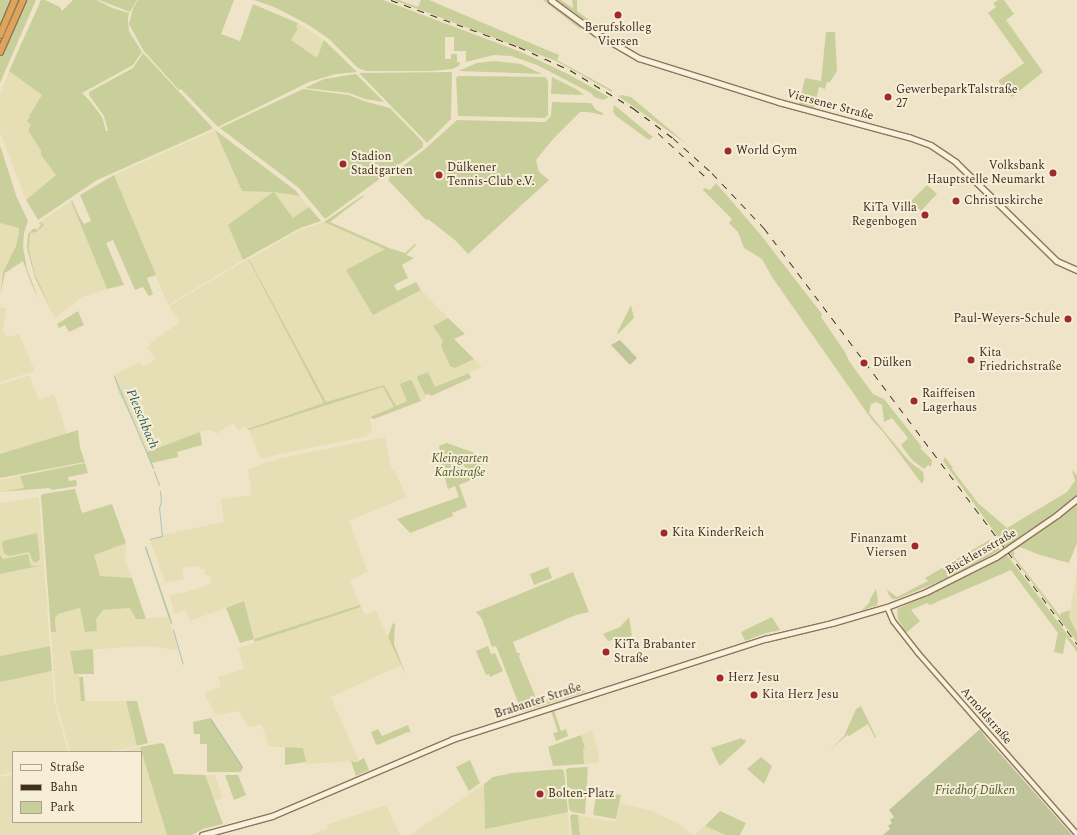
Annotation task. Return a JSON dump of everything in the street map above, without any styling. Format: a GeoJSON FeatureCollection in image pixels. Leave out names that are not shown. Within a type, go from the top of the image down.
{"type":"FeatureCollection","features":[{"type":"Feature","properties":{"kind":"highway"},"geometry":{"type":"LineString","coordinates":[[0,36],[16,0]]}},
{"type":"Feature","properties":{"kind":"highway"},"geometry":{"type":"LineString","coordinates":[[0,52],[23,0]]}},
{"type":"Feature","properties":{"kind":"main road","name":"Viersener Straße"},"geometry":{"type":"LineString","coordinates":[[551,0],[596,33],[639,58],[779,102],[909,137],[931,145],[956,162],[1057,261],[1077,270]]}},
{"type":"Feature","properties":{"kind":"main road","name":"Bücklersstraße"},"geometry":{"type":"LineString","coordinates":[[887,607],[926,592],[996,557],[1057,515],[1077,499]]}},
{"type":"Feature","properties":{"kind":"main road","name":"Brabanter Straße"},"geometry":{"type":"LineString","coordinates":[[202,835],[272,816],[418,753],[504,722],[765,639],[832,623],[887,607]]}},
{"type":"Feature","properties":{"kind":"street","name":"Arnoldstraße"},"geometry":{"type":"LineString","coordinates":[[887,607],[892,621],[918,653],[1077,834]]}},
{"type":"Feature","properties":{"kind":"shaded area"},"geometry":{"type":"Polygon","coordinates":[[[298,23],[324,40],[318,59],[291,40],[298,28],[296,27],[298,23]]]}},
{"type":"Feature","properties":{"kind":"shaded area"},"geometry":{"type":"Polygon","coordinates":[[[9,71],[43,95],[29,116],[31,125],[28,130],[41,151],[41,156],[56,175],[26,200],[0,132],[0,95],[9,71]]]}},
{"type":"Feature","properties":{"kind":"shaded area"},"geometry":{"type":"Polygon","coordinates":[[[215,130],[242,191],[271,191],[300,196],[309,207],[293,218],[274,192],[228,225],[243,260],[168,305],[114,175],[215,130]]]}},
{"type":"Feature","properties":{"kind":"shaded area"},"geometry":{"type":"Polygon","coordinates":[[[71,201],[107,289],[82,297],[55,318],[34,272],[28,238],[31,232],[36,232],[44,225],[40,222],[71,201]]]}},
{"type":"Feature","properties":{"kind":"shaded area"},"geometry":{"type":"Polygon","coordinates":[[[324,222],[386,249],[346,270],[373,314],[421,290],[448,318],[433,326],[443,341],[441,346],[455,368],[474,359],[482,367],[435,387],[417,378],[426,398],[421,401],[412,381],[407,401],[396,406],[383,385],[326,403],[249,259],[300,230],[324,222]]]}},
{"type":"Feature","properties":{"kind":"shaded area"},"geometry":{"type":"Polygon","coordinates":[[[0,223],[19,228],[19,232],[16,246],[3,272],[0,285],[0,223]]]}},
{"type":"Feature","properties":{"kind":"shaded area"},"geometry":{"type":"Polygon","coordinates":[[[248,259],[325,403],[247,429],[244,427],[239,431],[233,423],[219,432],[220,434],[210,430],[200,432],[147,452],[114,375],[139,362],[143,367],[156,359],[147,348],[151,345],[150,343],[180,322],[169,306],[248,259]]]}},
{"type":"Feature","properties":{"kind":"shaded area"},"geometry":{"type":"Polygon","coordinates":[[[0,307],[6,308],[3,331],[8,337],[19,334],[35,371],[0,382],[0,307]]]}},
{"type":"Feature","properties":{"kind":"shaded area"},"geometry":{"type":"Polygon","coordinates":[[[29,376],[39,400],[54,394],[67,434],[0,454],[0,384],[29,376]]]}},
{"type":"Feature","properties":{"kind":"shaded area"},"geometry":{"type":"Polygon","coordinates":[[[383,387],[394,407],[370,417],[372,432],[367,433],[368,436],[262,459],[260,458],[249,430],[383,387]]]}},
{"type":"Feature","properties":{"kind":"shaded area"},"geometry":{"type":"Polygon","coordinates":[[[385,437],[392,470],[394,469],[406,497],[349,521],[368,572],[350,580],[360,605],[254,639],[244,601],[190,621],[186,610],[175,614],[169,595],[186,592],[212,584],[210,575],[205,575],[204,568],[201,569],[200,566],[182,568],[184,579],[165,583],[150,540],[162,535],[224,522],[221,499],[252,495],[248,469],[277,459],[385,437]]]}},
{"type":"Feature","properties":{"kind":"shaded area"},"geometry":{"type":"Polygon","coordinates":[[[20,476],[24,488],[0,492],[0,480],[20,476]]]}},
{"type":"Feature","properties":{"kind":"shaded area"},"geometry":{"type":"Polygon","coordinates":[[[39,497],[44,564],[31,566],[28,554],[3,559],[0,555],[0,503],[39,497]]]}},
{"type":"Feature","properties":{"kind":"shaded area"},"geometry":{"type":"Polygon","coordinates":[[[126,543],[125,559],[132,578],[100,576],[93,554],[126,543]]]}},
{"type":"Feature","properties":{"kind":"shaded area"},"geometry":{"type":"Polygon","coordinates":[[[44,565],[50,646],[0,656],[0,574],[44,565]]]}},
{"type":"Feature","properties":{"kind":"shaded area"},"geometry":{"type":"Polygon","coordinates":[[[1077,571],[1077,633],[1069,617],[1077,571]]]}},
{"type":"Feature","properties":{"kind":"shaded area"},"geometry":{"type":"Polygon","coordinates":[[[361,607],[365,615],[376,611],[401,665],[331,697],[359,761],[306,764],[303,748],[272,747],[268,745],[262,724],[249,727],[238,711],[216,715],[204,693],[221,687],[218,677],[244,669],[238,648],[361,607]]]}},
{"type":"Feature","properties":{"kind":"shaded area"},"geometry":{"type":"Polygon","coordinates":[[[81,608],[86,632],[97,631],[96,619],[103,610],[131,608],[136,619],[168,617],[178,650],[145,646],[70,651],[73,674],[79,674],[81,701],[126,701],[137,746],[112,751],[70,751],[56,701],[51,632],[56,632],[55,618],[58,614],[81,608]]]}},
{"type":"Feature","properties":{"kind":"shaded area"},"geometry":{"type":"Polygon","coordinates":[[[52,671],[54,701],[68,751],[12,751],[12,772],[0,775],[0,682],[52,671]]]}},
{"type":"Feature","properties":{"kind":"shaded area"},"geometry":{"type":"Polygon","coordinates":[[[592,731],[598,751],[599,763],[584,764],[583,749],[585,748],[581,735],[592,731]]]}},
{"type":"Feature","properties":{"kind":"shaded area"},"geometry":{"type":"Polygon","coordinates":[[[140,747],[141,751],[122,751],[140,747]]]}},
{"type":"Feature","properties":{"kind":"shaded area"},"geometry":{"type":"Polygon","coordinates":[[[142,754],[167,835],[0,835],[0,777],[12,775],[12,823],[142,823],[142,754]]]}},
{"type":"Feature","properties":{"kind":"shaded area"},"geometry":{"type":"Polygon","coordinates":[[[205,775],[215,775],[223,798],[214,801],[205,775]]]}},
{"type":"Feature","properties":{"kind":"shaded area"},"geometry":{"type":"Polygon","coordinates":[[[484,784],[485,829],[568,812],[570,835],[410,835],[484,784]]]}},
{"type":"Feature","properties":{"kind":"shaded area"},"geometry":{"type":"Polygon","coordinates":[[[620,803],[652,811],[677,823],[693,835],[580,835],[578,815],[616,822],[620,803]]]}},
{"type":"Feature","properties":{"kind":"shaded area"},"geometry":{"type":"Polygon","coordinates":[[[386,805],[400,835],[310,835],[328,828],[326,825],[386,805]]]}},
{"type":"Feature","properties":{"kind":"shaded area"},"geometry":{"type":"Polygon","coordinates":[[[705,826],[726,835],[695,835],[705,826]]]}},
{"type":"Feature","properties":{"kind":"green space"},"geometry":{"type":"Polygon","coordinates":[[[0,0],[36,0],[0,83],[0,0]]]}},
{"type":"Feature","properties":{"kind":"green space"},"geometry":{"type":"Polygon","coordinates":[[[41,0],[45,0],[60,7],[62,11],[73,0],[97,0],[112,8],[129,13],[129,31],[142,52],[133,65],[82,93],[102,117],[106,131],[108,131],[104,116],[89,95],[89,92],[133,68],[143,53],[212,127],[212,129],[97,180],[38,220],[26,200],[56,175],[41,155],[41,151],[28,130],[31,125],[27,121],[30,117],[29,116],[42,95],[9,71],[41,0]]]}},
{"type":"Feature","properties":{"kind":"green space"},"geometry":{"type":"Polygon","coordinates":[[[99,0],[137,0],[130,12],[99,0]]]}},
{"type":"Feature","properties":{"kind":"green space"},"geometry":{"type":"Polygon","coordinates":[[[138,0],[234,0],[221,34],[240,41],[253,4],[298,23],[296,27],[298,28],[291,40],[317,58],[324,40],[357,72],[336,74],[309,82],[218,127],[181,89],[179,90],[143,50],[129,24],[133,8],[138,0]]]}},
{"type":"Feature","properties":{"kind":"green space"},"geometry":{"type":"Polygon","coordinates":[[[254,0],[383,0],[521,52],[568,74],[609,97],[603,100],[594,97],[591,93],[537,65],[511,56],[494,55],[466,62],[466,51],[454,51],[454,37],[445,37],[445,59],[451,59],[451,54],[457,54],[457,62],[460,62],[459,66],[452,69],[432,71],[366,71],[358,68],[329,39],[307,24],[274,7],[254,0]]]}},
{"type":"Feature","properties":{"kind":"green space"},"geometry":{"type":"Polygon","coordinates":[[[394,0],[399,0],[418,7],[421,0],[429,0],[559,55],[557,60],[612,90],[612,92],[556,61],[394,0]]]}},
{"type":"Feature","properties":{"kind":"green space"},"geometry":{"type":"Polygon","coordinates":[[[543,0],[548,0],[582,26],[580,29],[543,0]]]}},
{"type":"Feature","properties":{"kind":"green space"},"geometry":{"type":"Polygon","coordinates":[[[557,0],[561,0],[573,8],[572,0],[577,0],[577,11],[594,24],[602,23],[594,27],[557,0]]]}},
{"type":"Feature","properties":{"kind":"green space"},"geometry":{"type":"Polygon","coordinates":[[[998,0],[1004,0],[1014,14],[1006,20],[1043,72],[1012,97],[998,81],[1024,63],[988,13],[996,7],[993,3],[998,0]]]}},
{"type":"Feature","properties":{"kind":"green space"},"geometry":{"type":"Polygon","coordinates":[[[826,32],[835,32],[837,71],[830,82],[827,82],[825,89],[819,87],[814,108],[799,104],[805,78],[821,81],[826,32]]]}},
{"type":"Feature","properties":{"kind":"green space"},"geometry":{"type":"Polygon","coordinates":[[[494,61],[521,64],[542,74],[458,71],[477,63],[494,61]]]}},
{"type":"Feature","properties":{"kind":"green space"},"geometry":{"type":"Polygon","coordinates":[[[451,72],[451,119],[427,143],[359,73],[451,72]]]}},
{"type":"Feature","properties":{"kind":"green space"},"geometry":{"type":"Polygon","coordinates":[[[356,74],[384,102],[365,99],[349,93],[305,88],[324,79],[356,74]]]}},
{"type":"Feature","properties":{"kind":"green space"},"geometry":{"type":"Polygon","coordinates":[[[458,76],[545,77],[548,81],[548,115],[545,118],[458,116],[456,78],[458,76]]]}},
{"type":"Feature","properties":{"kind":"green space"},"geometry":{"type":"Polygon","coordinates":[[[552,77],[576,89],[584,95],[551,94],[552,77]]]}},
{"type":"Feature","properties":{"kind":"green space"},"geometry":{"type":"Polygon","coordinates":[[[303,89],[349,95],[390,108],[423,142],[423,147],[325,219],[299,188],[220,128],[303,89]]]}},
{"type":"Feature","properties":{"kind":"green space"},"geometry":{"type":"Polygon","coordinates":[[[622,95],[631,97],[687,144],[618,96],[622,95]]]}},
{"type":"Feature","properties":{"kind":"green space"},"geometry":{"type":"Polygon","coordinates":[[[552,102],[591,103],[596,110],[603,113],[603,115],[580,112],[553,139],[536,160],[539,172],[549,180],[468,254],[456,241],[428,219],[426,220],[388,180],[390,176],[425,149],[457,120],[545,122],[551,116],[552,102]]]}},
{"type":"Feature","properties":{"kind":"green space"},"geometry":{"type":"Polygon","coordinates":[[[614,105],[653,137],[649,140],[616,116],[613,112],[614,105]]]}},
{"type":"Feature","properties":{"kind":"green space"},"geometry":{"type":"Polygon","coordinates":[[[215,130],[296,191],[300,196],[274,192],[293,218],[309,207],[321,221],[300,228],[243,260],[228,225],[273,192],[242,191],[215,130]]]}},
{"type":"Feature","properties":{"kind":"green space"},"geometry":{"type":"Polygon","coordinates":[[[0,145],[17,198],[28,221],[24,233],[23,247],[27,269],[39,300],[23,261],[5,273],[0,297],[3,272],[16,246],[19,228],[0,223],[0,145]]]}},
{"type":"Feature","properties":{"kind":"green space"},"geometry":{"type":"Polygon","coordinates":[[[114,175],[156,275],[147,278],[153,294],[149,296],[143,287],[135,290],[113,240],[106,243],[124,285],[107,289],[71,201],[72,200],[84,224],[91,221],[80,195],[114,175]]]}},
{"type":"Feature","properties":{"kind":"green space"},"geometry":{"type":"Polygon","coordinates":[[[716,183],[760,234],[822,314],[821,317],[845,352],[849,361],[873,394],[884,399],[922,447],[920,448],[932,460],[931,467],[928,465],[924,469],[912,460],[901,445],[908,438],[892,418],[884,422],[882,405],[876,402],[871,404],[869,413],[909,461],[923,472],[924,480],[922,484],[884,433],[872,420],[772,277],[762,259],[744,248],[738,232],[729,223],[732,219],[703,190],[704,188],[710,190],[716,183]]]}},
{"type":"Feature","properties":{"kind":"green space"},"geometry":{"type":"Polygon","coordinates":[[[927,185],[937,194],[921,211],[910,202],[927,185]]]}},
{"type":"Feature","properties":{"kind":"green space"},"geometry":{"type":"Polygon","coordinates":[[[364,196],[330,222],[389,248],[405,253],[415,244],[416,245],[406,255],[414,258],[402,265],[408,278],[394,285],[397,291],[416,282],[421,290],[373,315],[346,270],[385,249],[324,222],[364,196]]]}},
{"type":"Feature","properties":{"kind":"green space"},"geometry":{"type":"Polygon","coordinates":[[[40,222],[44,225],[36,232],[30,233],[29,248],[34,272],[54,316],[35,278],[27,248],[28,234],[34,228],[37,230],[41,225],[39,223],[40,222]]]}},
{"type":"Feature","properties":{"kind":"green space"},"geometry":{"type":"Polygon","coordinates":[[[248,259],[326,402],[384,385],[396,406],[407,401],[400,384],[410,380],[412,381],[421,401],[374,419],[370,417],[394,407],[383,387],[249,430],[247,429],[324,403],[248,259]]]}},
{"type":"Feature","properties":{"kind":"green space"},"geometry":{"type":"Polygon","coordinates":[[[631,305],[634,318],[618,334],[617,333],[631,305]]]}},
{"type":"Feature","properties":{"kind":"green space"},"geometry":{"type":"Polygon","coordinates":[[[78,311],[84,325],[69,332],[65,325],[59,328],[57,324],[78,311]]]}},
{"type":"Feature","properties":{"kind":"green space"},"geometry":{"type":"Polygon","coordinates":[[[448,318],[465,334],[454,339],[474,359],[455,368],[450,366],[441,346],[443,341],[433,326],[448,318]]]}},
{"type":"Feature","properties":{"kind":"green space"},"geometry":{"type":"Polygon","coordinates":[[[620,340],[637,358],[630,365],[611,345],[620,340]]]}},
{"type":"Feature","properties":{"kind":"green space"},"geometry":{"type":"Polygon","coordinates":[[[428,372],[435,387],[469,373],[471,378],[431,396],[429,394],[425,395],[417,378],[418,376],[428,372]]]}},
{"type":"Feature","properties":{"kind":"green space"},"geometry":{"type":"Polygon","coordinates":[[[114,375],[120,392],[136,427],[119,392],[114,375]]]}},
{"type":"Feature","properties":{"kind":"green space"},"geometry":{"type":"Polygon","coordinates":[[[78,430],[80,448],[85,462],[0,478],[0,454],[78,430]]]}},
{"type":"Feature","properties":{"kind":"green space"},"geometry":{"type":"Polygon","coordinates":[[[200,432],[202,445],[177,452],[178,457],[152,463],[153,469],[143,443],[147,452],[200,432]]]}},
{"type":"Feature","properties":{"kind":"green space","name":"Kleingarten Karlstraße"},"geometry":{"type":"Polygon","coordinates":[[[447,443],[491,459],[480,466],[483,475],[459,485],[467,507],[452,513],[453,516],[410,533],[397,519],[459,497],[455,486],[448,489],[441,465],[443,464],[439,446],[447,443]]]}},
{"type":"Feature","properties":{"kind":"green space"},"geometry":{"type":"Polygon","coordinates":[[[945,457],[953,468],[952,469],[978,503],[1007,528],[1067,492],[1075,481],[1072,470],[1077,475],[1077,497],[1054,516],[1006,548],[943,461],[945,457]]]}},
{"type":"Feature","properties":{"kind":"green space"},"geometry":{"type":"Polygon","coordinates":[[[85,463],[88,473],[68,477],[69,481],[76,480],[77,486],[52,490],[49,488],[0,492],[24,488],[20,476],[85,463]]]}},
{"type":"Feature","properties":{"kind":"green space"},"geometry":{"type":"Polygon","coordinates":[[[75,489],[82,513],[112,504],[126,543],[94,555],[100,576],[132,578],[146,619],[136,619],[130,608],[103,610],[96,619],[97,631],[85,632],[80,608],[58,614],[55,618],[56,632],[51,632],[41,496],[43,494],[75,489]]]}},
{"type":"Feature","properties":{"kind":"green space"},"geometry":{"type":"Polygon","coordinates":[[[1077,504],[1077,543],[1069,563],[1040,555],[1020,547],[1013,551],[1015,554],[1013,555],[1060,616],[1061,613],[1070,610],[1069,617],[1077,633],[1077,642],[1009,552],[1077,504]]]}},
{"type":"Feature","properties":{"kind":"green space"},"geometry":{"type":"Polygon","coordinates":[[[37,533],[40,559],[37,562],[33,562],[29,552],[9,556],[4,553],[2,544],[3,541],[37,533]]]}},
{"type":"Feature","properties":{"kind":"green space"},"geometry":{"type":"Polygon","coordinates":[[[991,539],[1000,550],[958,574],[897,599],[892,599],[888,593],[887,590],[897,597],[928,581],[925,578],[991,539]]]}},
{"type":"Feature","properties":{"kind":"green space"},"geometry":{"type":"Polygon","coordinates":[[[146,546],[170,616],[172,623],[171,625],[145,547],[146,546]]]}},
{"type":"Feature","properties":{"kind":"green space"},"geometry":{"type":"Polygon","coordinates":[[[28,554],[31,566],[44,565],[0,574],[0,555],[3,559],[28,554]]]}},
{"type":"Feature","properties":{"kind":"green space"},"geometry":{"type":"Polygon","coordinates":[[[1007,555],[1077,647],[1077,652],[1066,637],[1063,654],[1054,652],[1058,633],[1011,570],[930,605],[927,603],[911,610],[920,621],[906,633],[898,619],[897,609],[980,570],[1007,555]]]}},
{"type":"Feature","properties":{"kind":"green space"},"geometry":{"type":"Polygon","coordinates":[[[548,567],[552,578],[534,585],[530,574],[548,567]]]}},
{"type":"Feature","properties":{"kind":"green space"},"geometry":{"type":"Polygon","coordinates":[[[573,572],[589,612],[576,615],[513,642],[517,653],[520,653],[519,657],[537,700],[544,697],[545,700],[570,690],[582,688],[585,692],[522,712],[496,646],[492,647],[482,619],[476,612],[573,572]]]}},
{"type":"Feature","properties":{"kind":"green space"},"geometry":{"type":"Polygon","coordinates":[[[876,589],[878,601],[877,605],[861,611],[870,602],[869,601],[876,589]]]}},
{"type":"Feature","properties":{"kind":"green space"},"geometry":{"type":"Polygon","coordinates":[[[244,601],[254,639],[240,643],[226,608],[244,601]]]}},
{"type":"Feature","properties":{"kind":"green space"},"geometry":{"type":"Polygon","coordinates":[[[360,605],[361,607],[255,642],[254,639],[360,605]]]}},
{"type":"Feature","properties":{"kind":"green space"},"geometry":{"type":"Polygon","coordinates":[[[629,617],[632,636],[608,641],[603,634],[620,627],[629,617]]]}},
{"type":"Feature","properties":{"kind":"green space"},"geometry":{"type":"Polygon","coordinates":[[[772,617],[780,630],[763,634],[745,641],[741,632],[772,617]]]}},
{"type":"Feature","properties":{"kind":"green space"},"geometry":{"type":"Polygon","coordinates":[[[393,623],[395,624],[394,644],[406,676],[388,637],[393,623]]]}},
{"type":"Feature","properties":{"kind":"green space"},"geometry":{"type":"Polygon","coordinates":[[[50,646],[52,671],[0,682],[0,656],[50,646]]]}},
{"type":"Feature","properties":{"kind":"green space"},"geometry":{"type":"Polygon","coordinates":[[[488,646],[491,654],[495,653],[503,671],[490,677],[489,674],[486,675],[476,651],[488,646]]]}},
{"type":"Feature","properties":{"kind":"green space"},"geometry":{"type":"Polygon","coordinates":[[[93,649],[94,674],[74,674],[70,651],[93,649]]]}},
{"type":"Feature","properties":{"kind":"green space"},"geometry":{"type":"Polygon","coordinates":[[[79,677],[83,677],[85,701],[81,701],[79,677]]]}},
{"type":"Feature","properties":{"kind":"green space"},"geometry":{"type":"Polygon","coordinates":[[[126,701],[137,701],[148,743],[137,746],[126,701]]]}},
{"type":"Feature","properties":{"kind":"green space"},"geometry":{"type":"Polygon","coordinates":[[[861,706],[876,737],[875,738],[868,724],[849,736],[847,735],[829,751],[844,736],[856,709],[861,706]]]}},
{"type":"Feature","properties":{"kind":"green space"},"geometry":{"type":"Polygon","coordinates":[[[554,710],[561,731],[566,729],[568,736],[556,741],[553,733],[558,732],[551,711],[554,710]]]}},
{"type":"Feature","properties":{"kind":"green space"},"geometry":{"type":"Polygon","coordinates":[[[211,718],[243,767],[241,772],[207,772],[207,744],[200,744],[200,734],[194,734],[193,722],[211,718]]]}},
{"type":"Feature","properties":{"kind":"green space"},"geometry":{"type":"Polygon","coordinates":[[[408,725],[411,733],[408,732],[376,745],[371,732],[378,729],[382,736],[408,725]]]}},
{"type":"Feature","properties":{"kind":"green space","name":"Friedhof Dülken"},"geometry":{"type":"Polygon","coordinates":[[[980,729],[987,739],[1072,835],[883,835],[890,829],[888,826],[892,823],[890,820],[894,817],[889,810],[980,729]]]}},
{"type":"Feature","properties":{"kind":"green space"},"geometry":{"type":"Polygon","coordinates":[[[581,735],[585,748],[583,749],[584,764],[553,766],[548,747],[581,735]]]}},
{"type":"Feature","properties":{"kind":"green space"},"geometry":{"type":"Polygon","coordinates":[[[742,738],[743,740],[746,739],[745,743],[721,765],[719,765],[711,748],[742,738]]]}},
{"type":"Feature","properties":{"kind":"green space"},"geometry":{"type":"Polygon","coordinates":[[[161,743],[164,744],[174,774],[205,775],[223,824],[203,829],[192,835],[167,835],[140,747],[161,743]]]}},
{"type":"Feature","properties":{"kind":"green space"},"geometry":{"type":"Polygon","coordinates":[[[285,747],[303,748],[306,762],[285,765],[285,747]]]}},
{"type":"Feature","properties":{"kind":"green space"},"geometry":{"type":"Polygon","coordinates":[[[761,757],[772,766],[764,784],[747,769],[761,757]]]}},
{"type":"Feature","properties":{"kind":"green space"},"geometry":{"type":"Polygon","coordinates":[[[364,758],[369,770],[356,776],[351,761],[357,762],[364,758]]]}},
{"type":"Feature","properties":{"kind":"green space"},"geometry":{"type":"Polygon","coordinates":[[[470,760],[480,783],[469,791],[456,767],[470,760]]]}},
{"type":"Feature","properties":{"kind":"green space"},"geometry":{"type":"Polygon","coordinates":[[[588,767],[585,814],[572,812],[569,809],[566,770],[568,768],[588,767]]]}},
{"type":"Feature","properties":{"kind":"green space"},"geometry":{"type":"Polygon","coordinates":[[[562,769],[564,771],[568,812],[485,829],[484,784],[493,777],[512,773],[562,769]]]}},
{"type":"Feature","properties":{"kind":"green space"},"geometry":{"type":"Polygon","coordinates":[[[225,775],[238,775],[246,795],[234,800],[225,775]]]}},
{"type":"Feature","properties":{"kind":"green space"},"geometry":{"type":"Polygon","coordinates":[[[597,789],[603,789],[603,793],[621,795],[616,819],[593,815],[597,789]]]}},
{"type":"Feature","properties":{"kind":"green space"},"geometry":{"type":"Polygon","coordinates":[[[720,811],[746,823],[740,835],[726,835],[705,826],[720,811]]]}},
{"type":"Feature","properties":{"kind":"green space"},"geometry":{"type":"Polygon","coordinates":[[[572,814],[578,815],[580,835],[572,835],[570,816],[572,814]]]}},
{"type":"Feature","properties":{"kind":"waterway","name":"Pletschbach"},"geometry":{"type":"LineString","coordinates":[[114,376],[153,468]]}},
{"type":"Feature","properties":{"kind":"waterway","name":"Pletschbach"},"geometry":{"type":"LineString","coordinates":[[154,471],[159,485]]}},
{"type":"Feature","properties":{"kind":"waterway","name":"Pletschbach"},"geometry":{"type":"LineString","coordinates":[[150,539],[162,536],[159,508],[161,501],[160,491]]}},
{"type":"Feature","properties":{"kind":"waterway","name":"Pletschbach"},"geometry":{"type":"LineString","coordinates":[[145,547],[171,622]]}},
{"type":"Feature","properties":{"kind":"waterway","name":"Pletschbach"},"geometry":{"type":"LineString","coordinates":[[173,630],[183,664]]}},
{"type":"Feature","properties":{"kind":"waterway","name":"Pletschbach"},"geometry":{"type":"LineString","coordinates":[[210,719],[242,767]]}},
{"type":"Feature","properties":{"kind":"railway"},"geometry":{"type":"LineString","coordinates":[[391,0],[519,47],[570,70],[633,108],[673,138],[712,173],[764,228],[1077,644]]}},
{"type":"Feature","properties":{"kind":"railway"},"geometry":{"type":"LineString","coordinates":[[658,133],[708,179]]}},
{"type":"Feature","properties":{"kind":"place","name":"Berufskolleg Viersen"},"geometry":{"type":"Point","coordinates":[618,15]}},
{"type":"Feature","properties":{"kind":"place","name":"GewerbeparkTalstraße 27"},"geometry":{"type":"Point","coordinates":[888,97]}},
{"type":"Feature","properties":{"kind":"place","name":"World Gym"},"geometry":{"type":"Point","coordinates":[728,151]}},
{"type":"Feature","properties":{"kind":"place","name":"Stadion Stadtgarten"},"geometry":{"type":"Point","coordinates":[343,164]}},
{"type":"Feature","properties":{"kind":"place","name":"Volksbank Hauptstelle Neumarkt"},"geometry":{"type":"Point","coordinates":[1053,173]}},
{"type":"Feature","properties":{"kind":"place","name":"Dülkener Tennis-Club e.V."},"geometry":{"type":"Point","coordinates":[439,175]}},
{"type":"Feature","properties":{"kind":"place","name":"Christuskirche"},"geometry":{"type":"Point","coordinates":[956,201]}},
{"type":"Feature","properties":{"kind":"place","name":"KiTa Villa Regenbogen"},"geometry":{"type":"Point","coordinates":[925,215]}},
{"type":"Feature","properties":{"kind":"place","name":"Paul-Weyers-Schule"},"geometry":{"type":"Point","coordinates":[1068,319]}},
{"type":"Feature","properties":{"kind":"place","name":"Kita Friedrichstraße"},"geometry":{"type":"Point","coordinates":[971,360]}},
{"type":"Feature","properties":{"kind":"place","name":"Dülken"},"geometry":{"type":"Point","coordinates":[864,363]}},
{"type":"Feature","properties":{"kind":"place","name":"Raiffeisen Lagerhaus"},"geometry":{"type":"Point","coordinates":[914,401]}},
{"type":"Feature","properties":{"kind":"place","name":"Kita KinderReich"},"geometry":{"type":"Point","coordinates":[664,533]}},
{"type":"Feature","properties":{"kind":"place","name":"Finanzamt Viersen"},"geometry":{"type":"Point","coordinates":[915,546]}},
{"type":"Feature","properties":{"kind":"place","name":"KiTa Brabanter Straße"},"geometry":{"type":"Point","coordinates":[606,652]}},
{"type":"Feature","properties":{"kind":"place","name":"Herz Jesu"},"geometry":{"type":"Point","coordinates":[720,678]}},
{"type":"Feature","properties":{"kind":"place","name":"Kita Herz Jesu"},"geometry":{"type":"Point","coordinates":[754,695]}},
{"type":"Feature","properties":{"kind":"place","name":"Bolten-Platz"},"geometry":{"type":"Point","coordinates":[540,794]}}]}
